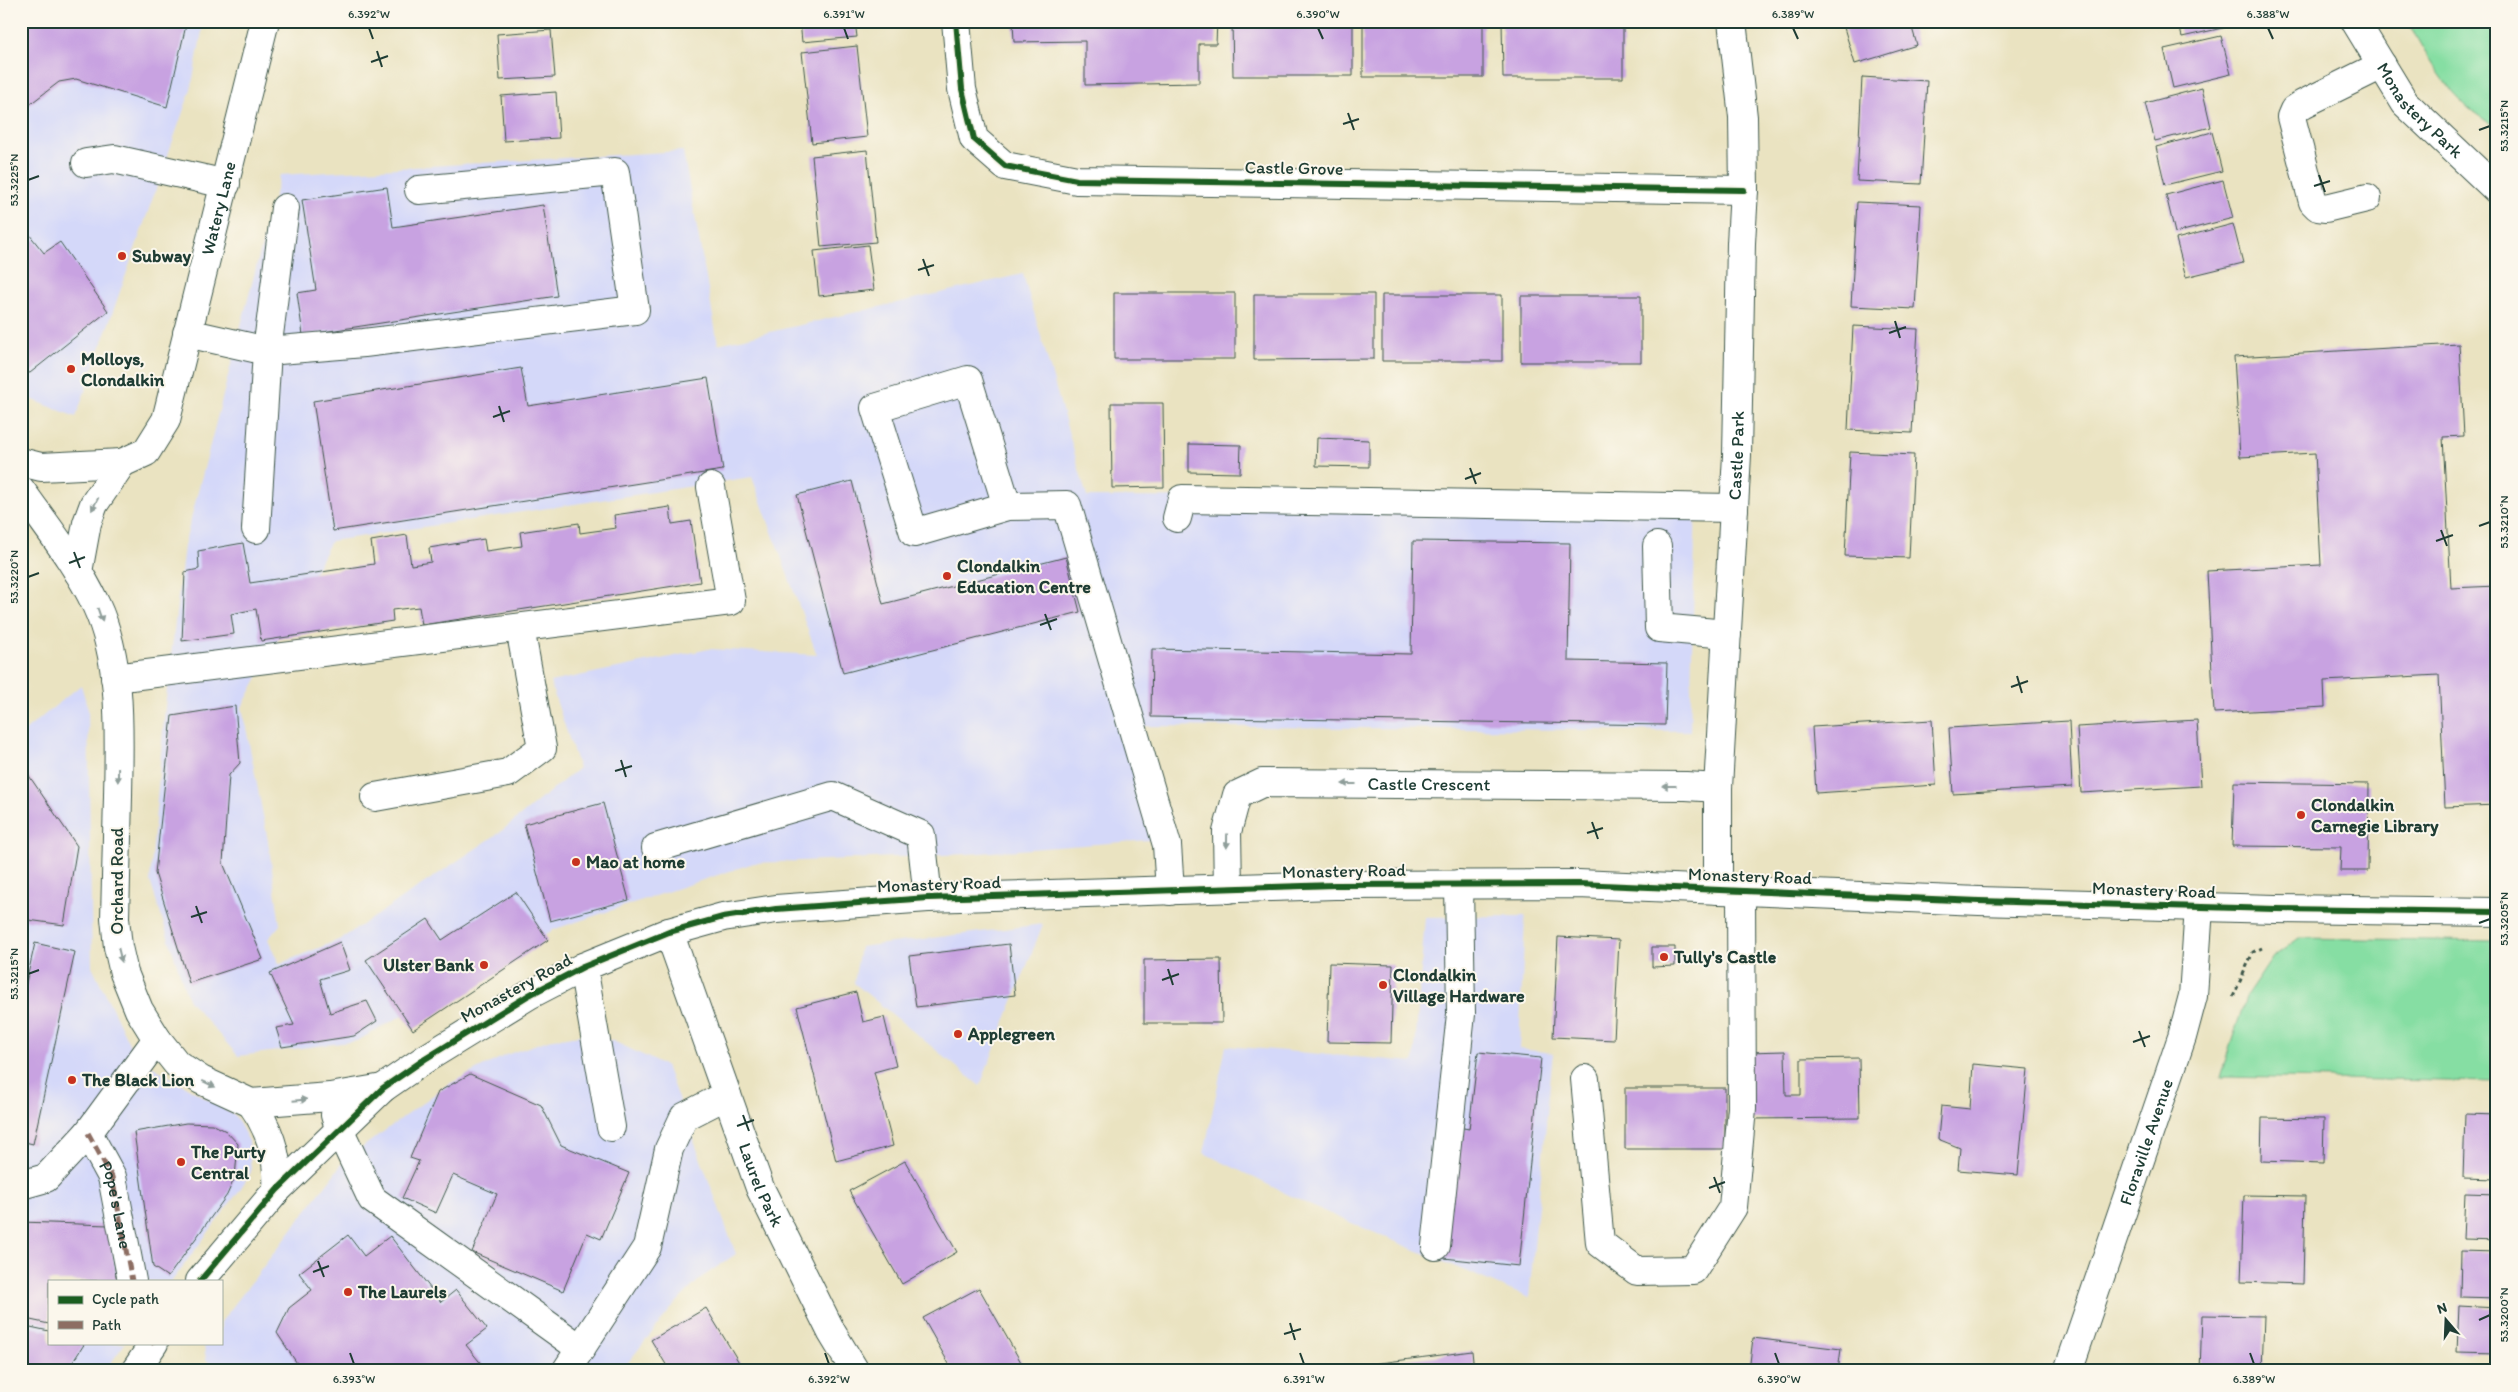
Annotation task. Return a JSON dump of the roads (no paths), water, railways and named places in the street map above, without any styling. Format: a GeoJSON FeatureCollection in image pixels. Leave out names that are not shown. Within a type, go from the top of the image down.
{"type":"FeatureCollection","features":[{"type":"Feature","properties":{"kind":"street","name":"Watery Lane"},"geometry":{"type":"LineString","coordinates":[[21,462],[41,467],[122,463],[146,452],[166,420],[265,21]]}},
{"type":"Feature","properties":{"kind":"street","name":"Castle Grove"},"geometry":{"type":"LineString","coordinates":[[956,21],[962,89],[974,139],[1005,166],[1077,180],[1744,190]]}},
{"type":"Feature","properties":{"kind":"street","name":"Castle Park"},"geometry":{"type":"LineString","coordinates":[[1585,1079],[1600,1243],[1637,1270],[1693,1270],[1733,1207],[1742,1108],[1729,890],[1718,788],[1734,508],[1744,190],[1743,117],[1732,21]]}},
{"type":"Feature","properties":{"kind":"street","name":"Monastery Park"},"geometry":{"type":"LineString","coordinates":[[2355,21],[2404,103],[2497,190]]}},
{"type":"Feature","properties":{"kind":"street"},"geometry":{"type":"LineString","coordinates":[[2367,198],[2326,208],[2318,207],[2313,202],[2291,116],[2294,110],[2303,104],[2382,66]]}},
{"type":"Feature","properties":{"kind":"street"},"geometry":{"type":"LineString","coordinates":[[86,163],[114,159],[226,184]]}},
{"type":"Feature","properties":{"kind":"street"},"geometry":{"type":"LineString","coordinates":[[187,333],[267,351],[364,343],[635,310],[615,172],[419,190]]}},
{"type":"Feature","properties":{"kind":"street"},"geometry":{"type":"LineString","coordinates":[[256,529],[267,351],[285,208]]}},
{"type":"Feature","properties":{"kind":"street"},"geometry":{"type":"LineString","coordinates":[[1007,506],[968,380],[875,408],[914,533],[1007,506],[1067,506],[1167,845],[1170,890]]}},
{"type":"Feature","properties":{"kind":"street"},"geometry":{"type":"LineString","coordinates":[[78,572],[87,523],[94,504],[122,463]]}},
{"type":"Feature","properties":{"kind":"street"},"geometry":{"type":"LineString","coordinates":[[115,678],[731,601],[711,487]]}},
{"type":"Feature","properties":{"kind":"street","name":"Orchard Road"},"geometry":{"type":"LineString","coordinates":[[21,490],[78,572],[99,612],[115,678],[119,737],[115,918],[118,947],[130,991],[156,1040],[177,1064],[201,1080],[252,1103],[330,1097],[383,1088]]}},
{"type":"Feature","properties":{"kind":"street"},"geometry":{"type":"LineString","coordinates":[[1177,518],[1182,499],[1734,508]]}},
{"type":"Feature","properties":{"kind":"street"},"geometry":{"type":"LineString","coordinates":[[1658,546],[1659,628],[1727,634]]}},
{"type":"Feature","properties":{"kind":"street"},"geometry":{"type":"LineString","coordinates":[[375,797],[508,774],[542,748],[520,628]]}},
{"type":"Feature","properties":{"kind":"street","name":"Castle Crescent"},"geometry":{"type":"LineString","coordinates":[[1228,889],[1227,832],[1238,795],[1262,783],[1686,786],[1718,788]]}},
{"type":"Feature","properties":{"kind":"street"},"geometry":{"type":"LineString","coordinates":[[656,848],[832,796],[921,835],[928,898]]}},
{"type":"Feature","properties":{"kind":"street"},"geometry":{"type":"LineString","coordinates":[[1436,1246],[1461,1014],[1458,884]]}},
{"type":"Feature","properties":{"kind":"street","name":"Monastery Road"},"geometry":{"type":"LineString","coordinates":[[201,1280],[277,1190],[383,1088],[491,1017],[583,967],[670,932],[723,918],[776,909],[928,898],[1170,890],[1458,884],[1578,884],[1979,901],[2497,912]]}},
{"type":"Feature","properties":{"kind":"street","name":"Floraville Avenue"},"geometry":{"type":"LineString","coordinates":[[2068,1371],[2182,1037],[2192,996],[2199,906]]}},
{"type":"Feature","properties":{"kind":"street","name":"Laurel Park"},"geometry":{"type":"LineString","coordinates":[[670,932],[760,1188],[832,1334],[855,1371]]}},
{"type":"Feature","properties":{"kind":"street"},"geometry":{"type":"LineString","coordinates":[[583,967],[611,1126]]}},
{"type":"Feature","properties":{"kind":"street"},"geometry":{"type":"LineString","coordinates":[[21,1185],[46,1178],[88,1133],[156,1040]]}},
{"type":"Feature","properties":{"kind":"street"},"geometry":{"type":"LineString","coordinates":[[330,1097],[340,1131],[372,1199],[574,1360],[647,1247],[669,1149],[684,1117],[727,1095]]}},
{"type":"Feature","properties":{"kind":"street"},"geometry":{"type":"LineString","coordinates":[[252,1103],[264,1125],[277,1160],[277,1190]]}},
{"type":"Feature","properties":{"kind":"street","name":"Pope's Lane"},"geometry":{"type":"LineString","coordinates":[[88,1133],[112,1177],[132,1280]]}},
{"type":"Feature","properties":{"kind":"street"},"geometry":{"type":"LineString","coordinates":[[135,1371],[154,1344]]}},
{"type":"Feature","properties":{"kind":"street"},"geometry":{"type":"LineString","coordinates":[[154,1344],[161,1371]]}},
{"type":"Feature","properties":{"kind":"place","name":"Subway"},"geometry":{"type":"Point","coordinates":[122,256]}},
{"type":"Feature","properties":{"kind":"place","name":"Molloys, Clondalkin"},"geometry":{"type":"Point","coordinates":[71,369]}},
{"type":"Feature","properties":{"kind":"place","name":"Clondalkin Education Centre"},"geometry":{"type":"Point","coordinates":[947,576]}},
{"type":"Feature","properties":{"kind":"place","name":"Clondalkin Carnegie Library"},"geometry":{"type":"Point","coordinates":[2301,815]}},
{"type":"Feature","properties":{"kind":"place","name":"Mao at home"},"geometry":{"type":"Point","coordinates":[576,862]}},
{"type":"Feature","properties":{"kind":"place","name":"Tully's Castle"},"geometry":{"type":"Point","coordinates":[1664,957]}},
{"type":"Feature","properties":{"kind":"place","name":"Ulster Bank"},"geometry":{"type":"Point","coordinates":[484,965]}},
{"type":"Feature","properties":{"kind":"place","name":"Clondalkin Village Hardware"},"geometry":{"type":"Point","coordinates":[1383,985]}},
{"type":"Feature","properties":{"kind":"place","name":"Applegreen"},"geometry":{"type":"Point","coordinates":[958,1034]}},
{"type":"Feature","properties":{"kind":"place","name":"The Black Lion"},"geometry":{"type":"Point","coordinates":[72,1080]}},
{"type":"Feature","properties":{"kind":"place","name":"The Purty Central"},"geometry":{"type":"Point","coordinates":[181,1162]}},
{"type":"Feature","properties":{"kind":"place","name":"The Laurels"},"geometry":{"type":"Point","coordinates":[348,1292]}}]}
